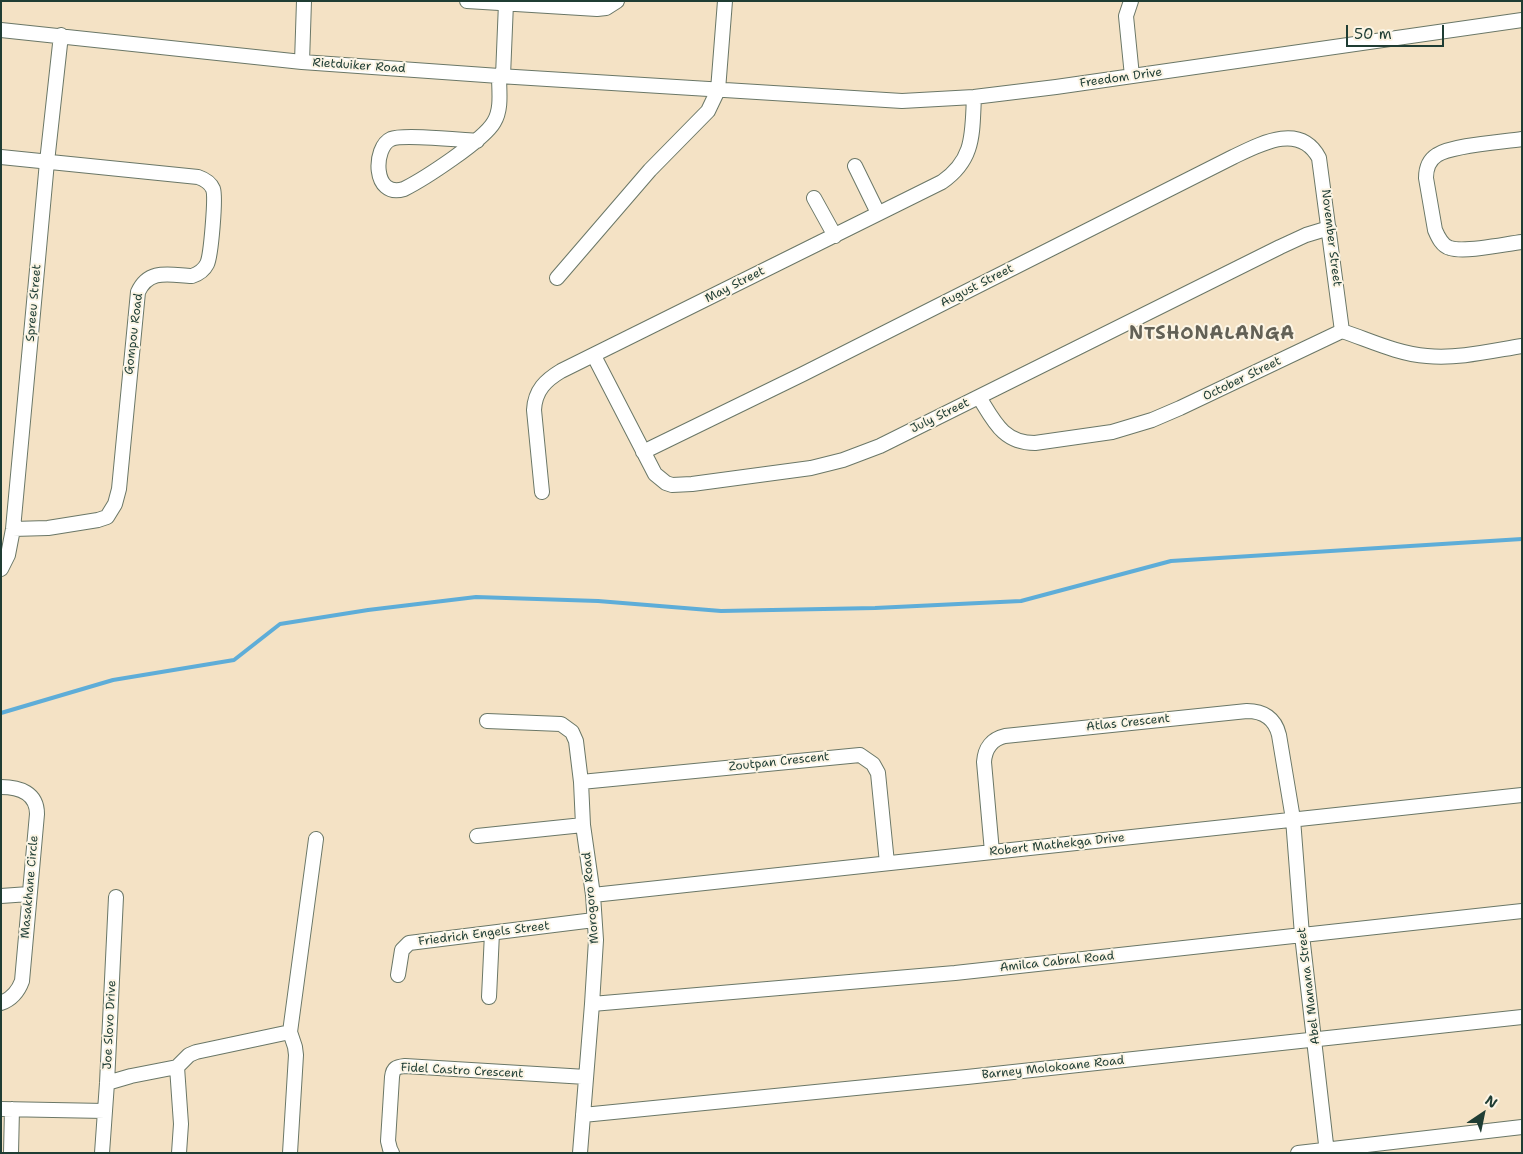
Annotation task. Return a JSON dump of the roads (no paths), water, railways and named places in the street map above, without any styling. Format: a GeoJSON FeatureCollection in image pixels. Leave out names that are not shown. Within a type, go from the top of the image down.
{"type":"FeatureCollection","features":[{"type":"Feature","properties":{"kind":"street"},"geometry":{"type":"LineString","coordinates":[[302,62],[304,1]]}},
{"type":"Feature","properties":{"kind":"street"},"geometry":{"type":"LineString","coordinates":[[467,1],[597,8],[606,8],[617,1]]}},
{"type":"Feature","properties":{"kind":"street"},"geometry":{"type":"LineString","coordinates":[[558,278],[650,170],[708,111],[718,90],[725,1]]}},
{"type":"Feature","properties":{"kind":"street"},"geometry":{"type":"LineString","coordinates":[[1131,1],[1126,16],[1132,76]]}},
{"type":"Feature","properties":{"kind":"street"},"geometry":{"type":"LineString","coordinates":[[477,141],[406,137],[391,139],[386,142],[380,155],[382,183],[393,191],[404,189],[477,141],[488,131],[497,116],[506,3]]}},
{"type":"Feature","properties":{"kind":"street","name":"Freedom Drive"},"geometry":{"type":"LineString","coordinates":[[718,90],[881,100],[939,100],[974,97],[1522,20]]}},
{"type":"Feature","properties":{"kind":"street","name":"Rietduiker Road"},"geometry":{"type":"LineString","coordinates":[[1,30],[302,62],[718,90]]}},
{"type":"Feature","properties":{"kind":"street","name":"Spreeu Street"},"geometry":{"type":"LineString","coordinates":[[1,569],[8,555],[13,529],[47,162],[61,35]]}},
{"type":"Feature","properties":{"kind":"street","name":"May Street"},"geometry":{"type":"LineString","coordinates":[[542,492],[534,422],[534,401],[543,384],[551,377],[942,182],[957,170],[968,152],[971,142],[974,97]]}},
{"type":"Feature","properties":{"kind":"street","name":"August Street"},"geometry":{"type":"LineString","coordinates":[[643,452],[803,374],[1252,148],[1273,140],[1290,138],[1312,148]]}},
{"type":"Feature","properties":{"kind":"street"},"geometry":{"type":"LineString","coordinates":[[1522,139],[1444,151],[1432,159],[1426,171],[1435,230],[1442,243],[1446,246],[1462,250],[1522,242]]}},
{"type":"Feature","properties":{"kind":"street","name":"November Street"},"geometry":{"type":"LineString","coordinates":[[1312,148],[1321,165],[1342,331]]}},
{"type":"Feature","properties":{"kind":"street"},"geometry":{"type":"LineString","coordinates":[[1,157],[47,162]]}},
{"type":"Feature","properties":{"kind":"street","name":"Gompou Road"},"geometry":{"type":"LineString","coordinates":[[13,529],[48,528],[98,520],[107,517],[113,510],[119,489],[138,292],[141,285],[150,276],[160,274],[192,276],[197,274],[206,267],[210,246],[214,192],[208,182],[203,179],[47,162]]}},
{"type":"Feature","properties":{"kind":"street"},"geometry":{"type":"LineString","coordinates":[[855,166],[878,214]]}},
{"type":"Feature","properties":{"kind":"street"},"geometry":{"type":"LineString","coordinates":[[814,198],[835,236]]}},
{"type":"Feature","properties":{"kind":"street","name":"July Street"},"geometry":{"type":"LineString","coordinates":[[594,356],[643,452],[660,479],[672,484],[692,484],[811,468],[859,454],[979,397],[1280,247],[1306,235],[1329,228]]}},
{"type":"Feature","properties":{"kind":"street"},"geometry":{"type":"LineString","coordinates":[[1342,331],[1425,356],[1458,356],[1522,346]]}},
{"type":"Feature","properties":{"kind":"street","name":"October Street"},"geometry":{"type":"LineString","coordinates":[[979,397],[1000,428],[1007,436],[1015,440],[1035,442],[1112,432],[1133,427],[1180,408],[1342,331]]}},
{"type":"Feature","properties":{"kind":"street","name":"Atlas Crescent"},"geometry":{"type":"LineString","coordinates":[[992,852],[984,762],[986,750],[992,742],[1000,738],[1025,734],[1247,711],[1259,712],[1271,719],[1278,728],[1293,819]]}},
{"type":"Feature","properties":{"kind":"street","name":"Morogoro Road"},"geometry":{"type":"LineString","coordinates":[[487,721],[560,724],[569,728],[576,741],[581,782],[583,824],[593,896],[596,956],[580,1153]]}},
{"type":"Feature","properties":{"kind":"street","name":"Zoutpan Crescent"},"geometry":{"type":"LineString","coordinates":[[581,782],[860,755],[873,764],[878,773],[887,864]]}},
{"type":"Feature","properties":{"kind":"street","name":"Masakhane Circle"},"geometry":{"type":"LineString","coordinates":[[1,787],[28,793],[36,802],[37,814],[22,981],[16,993],[1,1002]]}},
{"type":"Feature","properties":{"kind":"street","name":"Robert Mathekga Drive"},"geometry":{"type":"LineString","coordinates":[[593,896],[1522,795]]}},
{"type":"Feature","properties":{"kind":"street","name":"Abel Manana Street"},"geometry":{"type":"LineString","coordinates":[[1293,819],[1302,935],[1327,1151]]}},
{"type":"Feature","properties":{"kind":"street"},"geometry":{"type":"LineString","coordinates":[[478,836],[583,824]]}},
{"type":"Feature","properties":{"kind":"street"},"geometry":{"type":"LineString","coordinates":[[290,1153],[296,1055],[290,1032],[316,839]]}},
{"type":"Feature","properties":{"kind":"street"},"geometry":{"type":"LineString","coordinates":[[1,896],[29,894]]}},
{"type":"Feature","properties":{"kind":"street","name":"Joe Slovo Drive"},"geometry":{"type":"LineString","coordinates":[[102,1153],[116,898]]}},
{"type":"Feature","properties":{"kind":"street","name":"Amilca Cabral Road"},"geometry":{"type":"LineString","coordinates":[[592,1004],[955,973],[1522,911]]}},
{"type":"Feature","properties":{"kind":"street","name":"Friedrich Engels Street"},"geometry":{"type":"LineString","coordinates":[[398,975],[402,950],[409,943],[594,920]]}},
{"type":"Feature","properties":{"kind":"street"},"geometry":{"type":"LineString","coordinates":[[489,997],[492,934]]}},
{"type":"Feature","properties":{"kind":"street","name":"Barney Molokoane Road"},"geometry":{"type":"LineString","coordinates":[[584,1115],[1522,1017]]}},
{"type":"Feature","properties":{"kind":"street"},"geometry":{"type":"LineString","coordinates":[[107,1084],[131,1076],[177,1067],[189,1055],[196,1052],[290,1032]]}},
{"type":"Feature","properties":{"kind":"street","name":"Fidel Castro Crescent"},"geometry":{"type":"LineString","coordinates":[[392,1153],[388,1141],[392,1071],[397,1066],[586,1077]]}},
{"type":"Feature","properties":{"kind":"street"},"geometry":{"type":"LineString","coordinates":[[177,1067],[181,1124],[178,1153]]}},
{"type":"Feature","properties":{"kind":"street"},"geometry":{"type":"LineString","coordinates":[[10,1153],[7,1109],[105,1111]]}},
{"type":"Feature","properties":{"kind":"street"},"geometry":{"type":"LineString","coordinates":[[1298,1153],[1522,1127]]}},
{"type":"Feature","properties":{"kind":"waterway"},"geometry":{"type":"LineString","coordinates":[[1,713],[113,680],[234,660],[280,624],[368,610],[476,597],[598,601],[721,611],[875,608],[1021,601],[1171,561],[1522,539]]}},
{"type":"Feature","properties":{"kind":"district","name":"NTSHONALANGA"},"geometry":{"type":"Point","coordinates":[1212,334]}}]}
